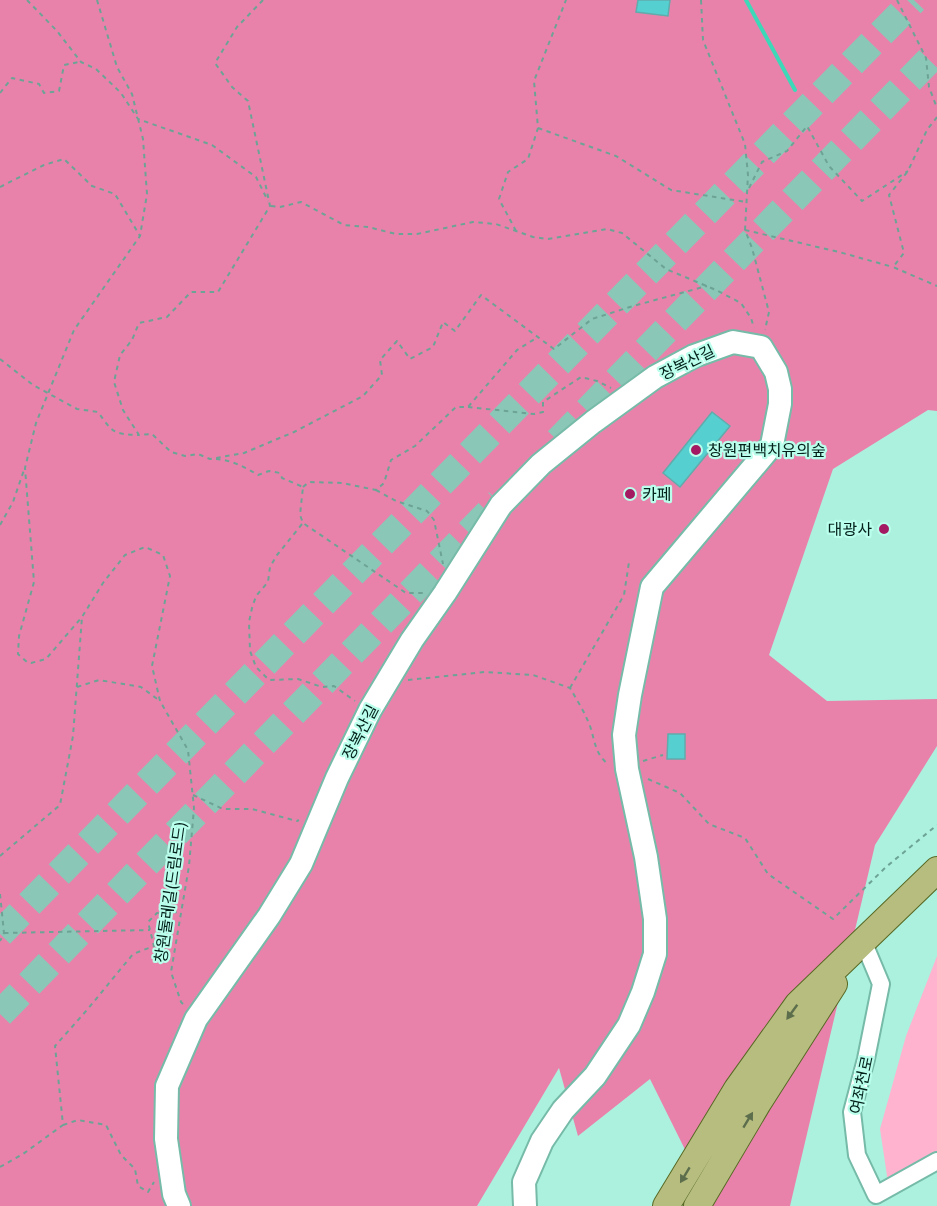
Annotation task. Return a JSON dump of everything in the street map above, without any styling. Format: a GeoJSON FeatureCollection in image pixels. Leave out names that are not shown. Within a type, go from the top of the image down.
{"type":"FeatureCollection","features":[{"type":"Feature","properties":{"kind":"main road"},"geometry":{"type":"LineString","coordinates":[[666,1206],[737,1089],[798,1004],[937,870]]}},
{"type":"Feature","properties":{"kind":"main road"},"geometry":{"type":"LineString","coordinates":[[697,1206],[814,1014],[863,941]]}},
{"type":"Feature","properties":{"kind":"street","name":"장복산길"},"geometry":{"type":"LineString","coordinates":[[179,1206],[174,1194],[166,1139],[167,1086],[196,1019],[269,916],[301,864],[337,778],[372,707],[412,640],[501,505],[541,464],[626,396],[694,356],[733,342],[761,347]]}},
{"type":"Feature","properties":{"kind":"street"},"geometry":{"type":"LineString","coordinates":[[525,1206],[524,1182],[542,1141],[563,1110],[595,1076],[628,1026],[643,992],[655,954],[655,919],[646,857],[627,768],[624,735],[630,695],[652,587],[772,445],[780,404],[780,389],[776,372],[761,347]]}},
{"type":"Feature","properties":{"kind":"street","name":"여좌천로"},"geometry":{"type":"LineString","coordinates":[[863,941],[881,984],[866,1059],[852,1112],[857,1155],[876,1194],[937,1161]]}},
{"type":"Feature","properties":{"kind":"path"},"geometry":{"type":"LineString","coordinates":[[27,0],[57,31],[81,62],[96,69],[120,93],[138,119],[212,145],[256,177],[270,206]]}},
{"type":"Feature","properties":{"kind":"path","name":"창원둘레길(드림로드)"},"geometry":{"type":"LineString","coordinates":[[97,0],[117,68],[132,94],[145,152],[147,194],[140,236],[74,330],[36,423],[25,468],[34,582],[19,636],[18,654],[31,663],[46,659],[82,617],[103,583],[125,555],[145,547],[163,555],[170,576],[152,666],[160,701],[188,750],[194,808],[192,841],[171,972],[181,1002],[196,1019]]}},
{"type":"Feature","properties":{"kind":"path"},"geometry":{"type":"LineString","coordinates":[[138,435],[123,410],[114,382],[120,355],[132,340],[139,323],[167,317],[191,292],[218,292],[270,206],[248,101],[232,87],[215,63],[237,27],[263,0]]}},
{"type":"Feature","properties":{"kind":"path"},"geometry":{"type":"LineString","coordinates":[[516,231],[499,199],[508,172],[528,159],[538,128],[534,81],[566,0]]}},
{"type":"Feature","properties":{"kind":"path"},"geometry":{"type":"LineString","coordinates":[[701,0],[703,40],[746,144],[745,230],[769,312],[761,347]]}},
{"type":"Feature","properties":{"kind":"path"},"geometry":{"type":"LineString","coordinates":[[897,0],[926,58],[929,87],[937,108]]}},
{"type":"Feature","properties":{"kind":"path"},"geometry":{"type":"LineString","coordinates":[[0,93],[12,78],[39,84],[44,93],[59,91],[64,65],[81,62]]}},
{"type":"Feature","properties":{"kind":"path"},"geometry":{"type":"LineString","coordinates":[[893,267],[904,253],[889,195],[908,171],[927,130],[937,117]]}},
{"type":"Feature","properties":{"kind":"path"},"geometry":{"type":"LineString","coordinates":[[747,191],[762,162],[787,151],[807,126],[829,166],[862,201],[908,171]]}},
{"type":"Feature","properties":{"kind":"path"},"geometry":{"type":"LineString","coordinates":[[538,128],[616,156],[671,190],[747,202]]}},
{"type":"Feature","properties":{"kind":"path"},"geometry":{"type":"LineString","coordinates":[[0,187],[44,165],[64,159],[92,186],[116,194],[140,236]]}},
{"type":"Feature","properties":{"kind":"path"},"geometry":{"type":"LineString","coordinates":[[270,206],[280,207],[301,202],[344,225],[368,227],[396,234],[417,234],[473,222],[496,224],[533,237],[548,239],[607,228],[622,233],[666,269],[741,303],[752,318],[761,347]]}},
{"type":"Feature","properties":{"kind":"path"},"geometry":{"type":"LineString","coordinates":[[745,230],[893,267],[937,286]]}},
{"type":"Feature","properties":{"kind":"path"},"geometry":{"type":"LineString","coordinates":[[210,459],[244,453],[294,432],[363,396],[382,375],[380,360],[397,341],[410,359],[433,347],[443,322],[455,331],[481,294],[554,349],[592,319],[707,286]]}},
{"type":"Feature","properties":{"kind":"path"},"geometry":{"type":"LineString","coordinates":[[468,407],[517,350],[538,337]]}},
{"type":"Feature","properties":{"kind":"path"},"geometry":{"type":"LineString","coordinates":[[0,359],[33,385],[77,409],[98,412],[107,426],[117,434],[152,434],[171,452],[185,456],[198,454],[210,459],[226,460],[232,465],[241,465],[258,476],[269,471],[280,473],[282,478],[303,487]]}},
{"type":"Feature","properties":{"kind":"path"},"geometry":{"type":"LineString","coordinates":[[376,490],[384,483],[391,460],[415,446],[456,407],[534,414],[543,412],[543,402],[581,377],[597,381],[626,396]]}},
{"type":"Feature","properties":{"kind":"path"},"geometry":{"type":"LineString","coordinates":[[0,525],[13,502],[25,468]]}},
{"type":"Feature","properties":{"kind":"path"},"geometry":{"type":"LineString","coordinates":[[445,593],[406,593],[303,523],[300,515],[303,487],[309,482],[342,483],[376,490],[396,501],[427,511],[434,520],[443,565],[462,565]]}},
{"type":"Feature","properties":{"kind":"path"},"geometry":{"type":"LineString","coordinates":[[303,523],[277,555],[270,567],[268,582],[254,600],[249,622],[250,651],[256,667],[269,680],[298,679],[322,687],[334,686],[354,701],[372,707]]}},
{"type":"Feature","properties":{"kind":"path"},"geometry":{"type":"LineString","coordinates":[[570,688],[624,595],[629,561]]}},
{"type":"Feature","properties":{"kind":"path"},"geometry":{"type":"LineString","coordinates":[[0,856],[60,805],[73,736],[82,617]]}},
{"type":"Feature","properties":{"kind":"path"},"geometry":{"type":"LineString","coordinates":[[391,675],[405,681],[485,672],[533,675],[570,688],[590,726],[596,749],[603,760],[609,765],[627,768],[680,793],[709,824],[745,838],[768,874],[833,919],[886,867],[937,825]]}},
{"type":"Feature","properties":{"kind":"path"},"geometry":{"type":"LineString","coordinates":[[77,687],[99,680],[141,687],[160,701]]}},
{"type":"Feature","properties":{"kind":"path"},"geometry":{"type":"LineString","coordinates":[[192,795],[223,809],[252,809],[297,821],[324,809]]}},
{"type":"Feature","properties":{"kind":"path"},"geometry":{"type":"LineString","coordinates":[[0,894],[4,933],[0,941]]}},
{"type":"Feature","properties":{"kind":"path"},"geometry":{"type":"LineString","coordinates":[[63,1125],[55,1046],[133,954],[154,945],[148,922],[157,913],[181,912]]}},
{"type":"Feature","properties":{"kind":"path"},"geometry":{"type":"LineString","coordinates":[[4,933],[150,930]]}},
{"type":"Feature","properties":{"kind":"path"},"geometry":{"type":"LineString","coordinates":[[0,1167],[63,1125],[78,1120],[106,1125],[121,1155],[135,1169],[138,1186],[148,1192],[168,1154]]}},
{"type":"Feature","properties":{"kind":"shaded area"},"geometry":{"type":"Polygon","coordinates":[[[0,0],[937,0],[937,411],[928,410],[833,469],[769,655],[827,701],[937,699],[937,746],[875,845],[790,1206],[713,1206],[650,1079],[578,1136],[559,1068],[477,1206],[0,1206],[0,0]]]}},
{"type":"Feature","properties":{"kind":"shaded area"},"geometry":{"type":"Polygon","coordinates":[[[937,956],[937,1161],[889,1189],[880,1129],[906,1036],[937,956]]]}},
{"type":"Feature","properties":{"kind":"building"},"geometry":{"type":"Polygon","coordinates":[[[638,0],[670,0],[668,16],[636,12],[638,0]]]}},
{"type":"Feature","properties":{"kind":"building","name":"창원편백치유의숲"},"geometry":{"type":"Polygon","coordinates":[[[712,412],[730,426],[680,487],[663,473],[712,412]]]}},
{"type":"Feature","properties":{"kind":"building"},"geometry":{"type":"Polygon","coordinates":[[[668,734],[685,734],[685,759],[667,759],[668,734]]]}},
{"type":"Feature","properties":{"kind":"waterway"},"geometry":{"type":"LineString","coordinates":[[746,0],[795,90]]}},
{"type":"Feature","properties":{"kind":"tunnel"},"geometry":{"type":"LineString","coordinates":[[0,934],[914,0]]}},
{"type":"Feature","properties":{"kind":"tunnel"},"geometry":{"type":"LineString","coordinates":[[558,441],[937,52]]}},
{"type":"Feature","properties":{"kind":"tunnel"},"geometry":{"type":"LineString","coordinates":[[0,1014],[499,502]]}},
{"type":"Feature","properties":{"kind":"place","name":"창원편백치유의숲"},"geometry":{"type":"Point","coordinates":[696,450]}},
{"type":"Feature","properties":{"kind":"place","name":"카페"},"geometry":{"type":"Point","coordinates":[630,494]}},
{"type":"Feature","properties":{"kind":"place","name":"대광사"},"geometry":{"type":"Point","coordinates":[884,529]}}]}
